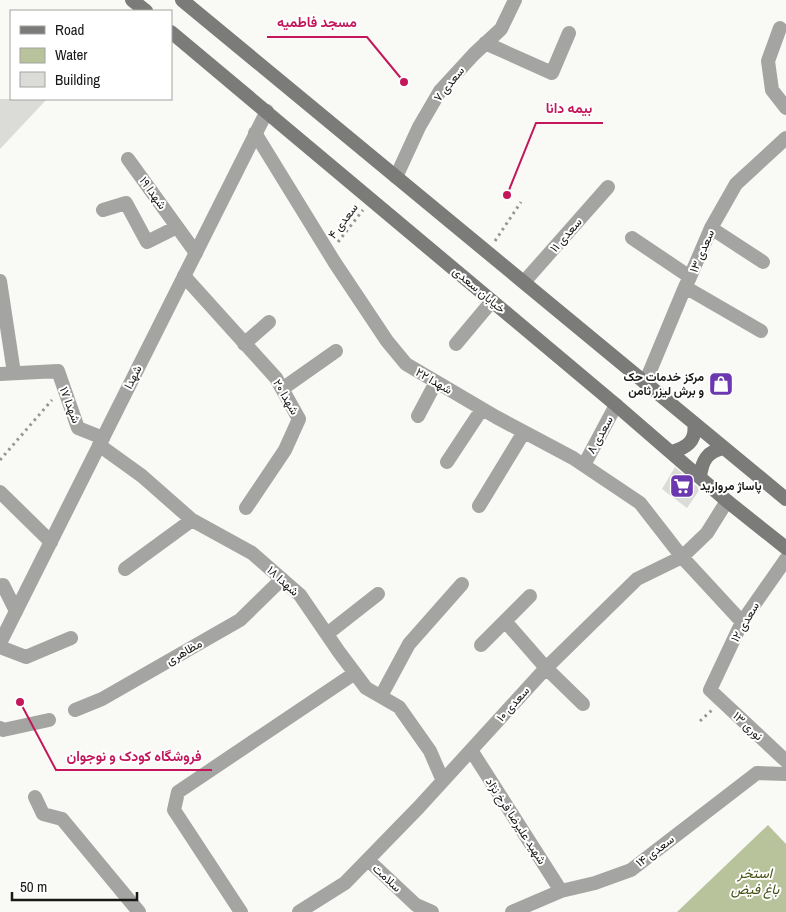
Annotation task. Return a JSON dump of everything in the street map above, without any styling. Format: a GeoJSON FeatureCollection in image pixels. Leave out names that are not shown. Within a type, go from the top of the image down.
{"type":"FeatureCollection","features":[{"type":"Feature","properties":{"kind":"main road"},"geometry":{"type":"LineString","coordinates":[[132,0],[145,10]]}},
{"type":"Feature","properties":{"kind":"main road"},"geometry":{"type":"LineString","coordinates":[[182,0],[786,499]]}},
{"type":"Feature","properties":{"kind":"main road","name":"خیابان سعدی"},"geometry":{"type":"LineString","coordinates":[[172,33],[786,548]]}},
{"type":"Feature","properties":{"kind":"main road"},"geometry":{"type":"LineString","coordinates":[[671,452],[686,447],[691,443],[695,430],[694,423]]}},
{"type":"Feature","properties":{"kind":"main road"},"geometry":{"type":"LineString","coordinates":[[700,477],[702,464],[710,453],[724,448]]}},
{"type":"Feature","properties":{"kind":"street","name":"سعدی ۷"},"geometry":{"type":"LineString","coordinates":[[396,177],[419,127],[440,91],[485,43],[502,29],[512,2]]}},
{"type":"Feature","properties":{"kind":"street"},"geometry":{"type":"LineString","coordinates":[[780,28],[768,61],[772,90],[786,108]]}},
{"type":"Feature","properties":{"kind":"street"},"geometry":{"type":"LineString","coordinates":[[485,43],[552,73],[569,33]]}},
{"type":"Feature","properties":{"kind":"street","name":"شهدا"},"geometry":{"type":"LineString","coordinates":[[0,645],[267,111]]}},
{"type":"Feature","properties":{"kind":"street","name":"شهدا ۲۲"},"geometry":{"type":"LineString","coordinates":[[256,133],[330,254],[387,340],[406,364],[584,465],[640,504],[682,557],[742,622]]}},
{"type":"Feature","properties":{"kind":"street","name":"سعدی ۱۳"},"geometry":{"type":"LineString","coordinates":[[645,382],[711,228],[736,184],[786,138]]}},
{"type":"Feature","properties":{"kind":"street","name":"شهدا ۱۹"},"geometry":{"type":"LineString","coordinates":[[128,159],[196,253]]}},
{"type":"Feature","properties":{"kind":"street","name":"سعدی ۱۱"},"geometry":{"type":"LineString","coordinates":[[524,282],[608,187]]}},
{"type":"Feature","properties":{"kind":"street"},"geometry":{"type":"LineString","coordinates":[[103,210],[126,203],[147,242],[177,227]]}},
{"type":"Feature","properties":{"kind":"street"},"geometry":{"type":"LineString","coordinates":[[711,228],[764,262]]}},
{"type":"Feature","properties":{"kind":"street"},"geometry":{"type":"LineString","coordinates":[[632,238],[687,282],[760,331]]}},
{"type":"Feature","properties":{"kind":"street","name":"شهدا ۲۰"},"geometry":{"type":"LineString","coordinates":[[184,276],[276,378],[299,419],[285,450],[246,508]]}},
{"type":"Feature","properties":{"kind":"street","name":"شهدا ۱۷"},"geometry":{"type":"LineString","coordinates":[[0,281],[7,373],[58,371],[78,428],[101,442]]}},
{"type":"Feature","properties":{"kind":"street"},"geometry":{"type":"LineString","coordinates":[[456,344],[492,302]]}},
{"type":"Feature","properties":{"kind":"street"},"geometry":{"type":"LineString","coordinates":[[244,344],[269,322]]}},
{"type":"Feature","properties":{"kind":"street"},"geometry":{"type":"LineString","coordinates":[[282,389],[336,352]]}},
{"type":"Feature","properties":{"kind":"street"},"geometry":{"type":"LineString","coordinates":[[418,416],[436,382]]}},
{"type":"Feature","properties":{"kind":"street","name":"سعدی ۸"},"geometry":{"type":"LineString","coordinates":[[584,465],[616,405]]}},
{"type":"Feature","properties":{"kind":"street"},"geometry":{"type":"LineString","coordinates":[[447,462],[482,408]]}},
{"type":"Feature","properties":{"kind":"street"},"geometry":{"type":"LineString","coordinates":[[479,506],[524,432]]}},
{"type":"Feature","properties":{"kind":"street","name":"شهدا ۱۸"},"geometry":{"type":"LineString","coordinates":[[101,442],[192,520],[252,553],[300,595],[366,688],[399,707],[430,751],[443,780]]}},
{"type":"Feature","properties":{"kind":"street"},"geometry":{"type":"LineString","coordinates":[[0,492],[51,542]]}},
{"type":"Feature","properties":{"kind":"street","name":"سعدی ۱۰"},"geometry":{"type":"LineString","coordinates":[[299,912],[345,883],[546,668],[637,579],[682,557],[706,533],[728,501]]}},
{"type":"Feature","properties":{"kind":"street"},"geometry":{"type":"LineString","coordinates":[[125,569],[192,520]]}},
{"type":"Feature","properties":{"kind":"street","name":"سعدی ۱۲"},"geometry":{"type":"LineString","coordinates":[[710,690],[742,622],[786,559]]}},
{"type":"Feature","properties":{"kind":"street","name":"مظاهری"},"geometry":{"type":"LineString","coordinates":[[75,710],[102,699],[240,620],[282,579]]}},
{"type":"Feature","properties":{"kind":"street"},"geometry":{"type":"LineString","coordinates":[[380,696],[409,644],[462,584]]}},
{"type":"Feature","properties":{"kind":"street"},"geometry":{"type":"LineString","coordinates":[[0,586],[3,585],[16,611]]}},
{"type":"Feature","properties":{"kind":"street"},"geometry":{"type":"LineString","coordinates":[[327,634],[378,594]]}},
{"type":"Feature","properties":{"kind":"street"},"geometry":{"type":"LineString","coordinates":[[481,645],[530,596]]}},
{"type":"Feature","properties":{"kind":"street"},"geometry":{"type":"LineString","coordinates":[[505,621],[546,668],[583,704]]}},
{"type":"Feature","properties":{"kind":"street"},"geometry":{"type":"LineString","coordinates":[[0,645],[26,657],[71,638]]}},
{"type":"Feature","properties":{"kind":"street"},"geometry":{"type":"LineString","coordinates":[[240,912],[174,810],[178,792],[355,672]]}},
{"type":"Feature","properties":{"kind":"street","name":"نوری ۱۳"},"geometry":{"type":"LineString","coordinates":[[710,690],[786,761]]}},
{"type":"Feature","properties":{"kind":"street"},"geometry":{"type":"LineString","coordinates":[[0,728],[3,730],[48,720]]}},
{"type":"Feature","properties":{"kind":"street","name":"شهید علیرضا فرخ نژاد"},"geometry":{"type":"LineString","coordinates":[[471,750],[561,891]]}},
{"type":"Feature","properties":{"kind":"street","name":"سعدی ۱۴"},"geometry":{"type":"LineString","coordinates":[[512,912],[561,891],[595,884],[631,870],[757,773],[786,774]]}},
{"type":"Feature","properties":{"kind":"street"},"geometry":{"type":"LineString","coordinates":[[35,797],[43,814],[62,819],[139,912]]}},
{"type":"Feature","properties":{"kind":"street","name":"سلامت"},"geometry":{"type":"LineString","coordinates":[[368,860],[416,905],[432,912]]}},
{"type":"Feature","properties":{"kind":"path","name":"سعدی ۴"},"geometry":{"type":"LineString","coordinates":[[330,254],[371,199]]}},
{"type":"Feature","properties":{"kind":"path"},"geometry":{"type":"LineString","coordinates":[[488,252],[521,202]]}},
{"type":"Feature","properties":{"kind":"path"},"geometry":{"type":"LineString","coordinates":[[0,460],[63,388]]}},
{"type":"Feature","properties":{"kind":"water","name":"استخر باغ فیض"},"geometry":{"type":"Polygon","coordinates":[[[768,825],[786,844],[786,912],[677,912],[768,825]]]}},
{"type":"Feature","properties":{"kind":"building"},"geometry":{"type":"Polygon","coordinates":[[[0,99],[46,100],[0,149],[0,99]]]}},
{"type":"Feature","properties":{"kind":"building","name":"پاساژ مروارید"},"geometry":{"type":"Polygon","coordinates":[[[675,467],[700,489],[687,508],[662,489],[675,467]]]}},
{"type":"Feature","properties":{"kind":"place","name":"مسجد فاطمیه"},"geometry":{"type":"Point","coordinates":[404,82]}},
{"type":"Feature","properties":{"kind":"place","name":"بیمه دانا"},"geometry":{"type":"Point","coordinates":[507,195]}},
{"type":"Feature","properties":{"kind":"place","name":"مرکز خدمات حک و برش لیزر ثامن"},"geometry":{"type":"Point","coordinates":[721,384]}},
{"type":"Feature","properties":{"kind":"place","name":"پاساژ مروارید"},"geometry":{"type":"Point","coordinates":[682,486]}},
{"type":"Feature","properties":{"kind":"place","name":"فروشگاه کودک و نوجوان"},"geometry":{"type":"Point","coordinates":[20,702]}}]}
